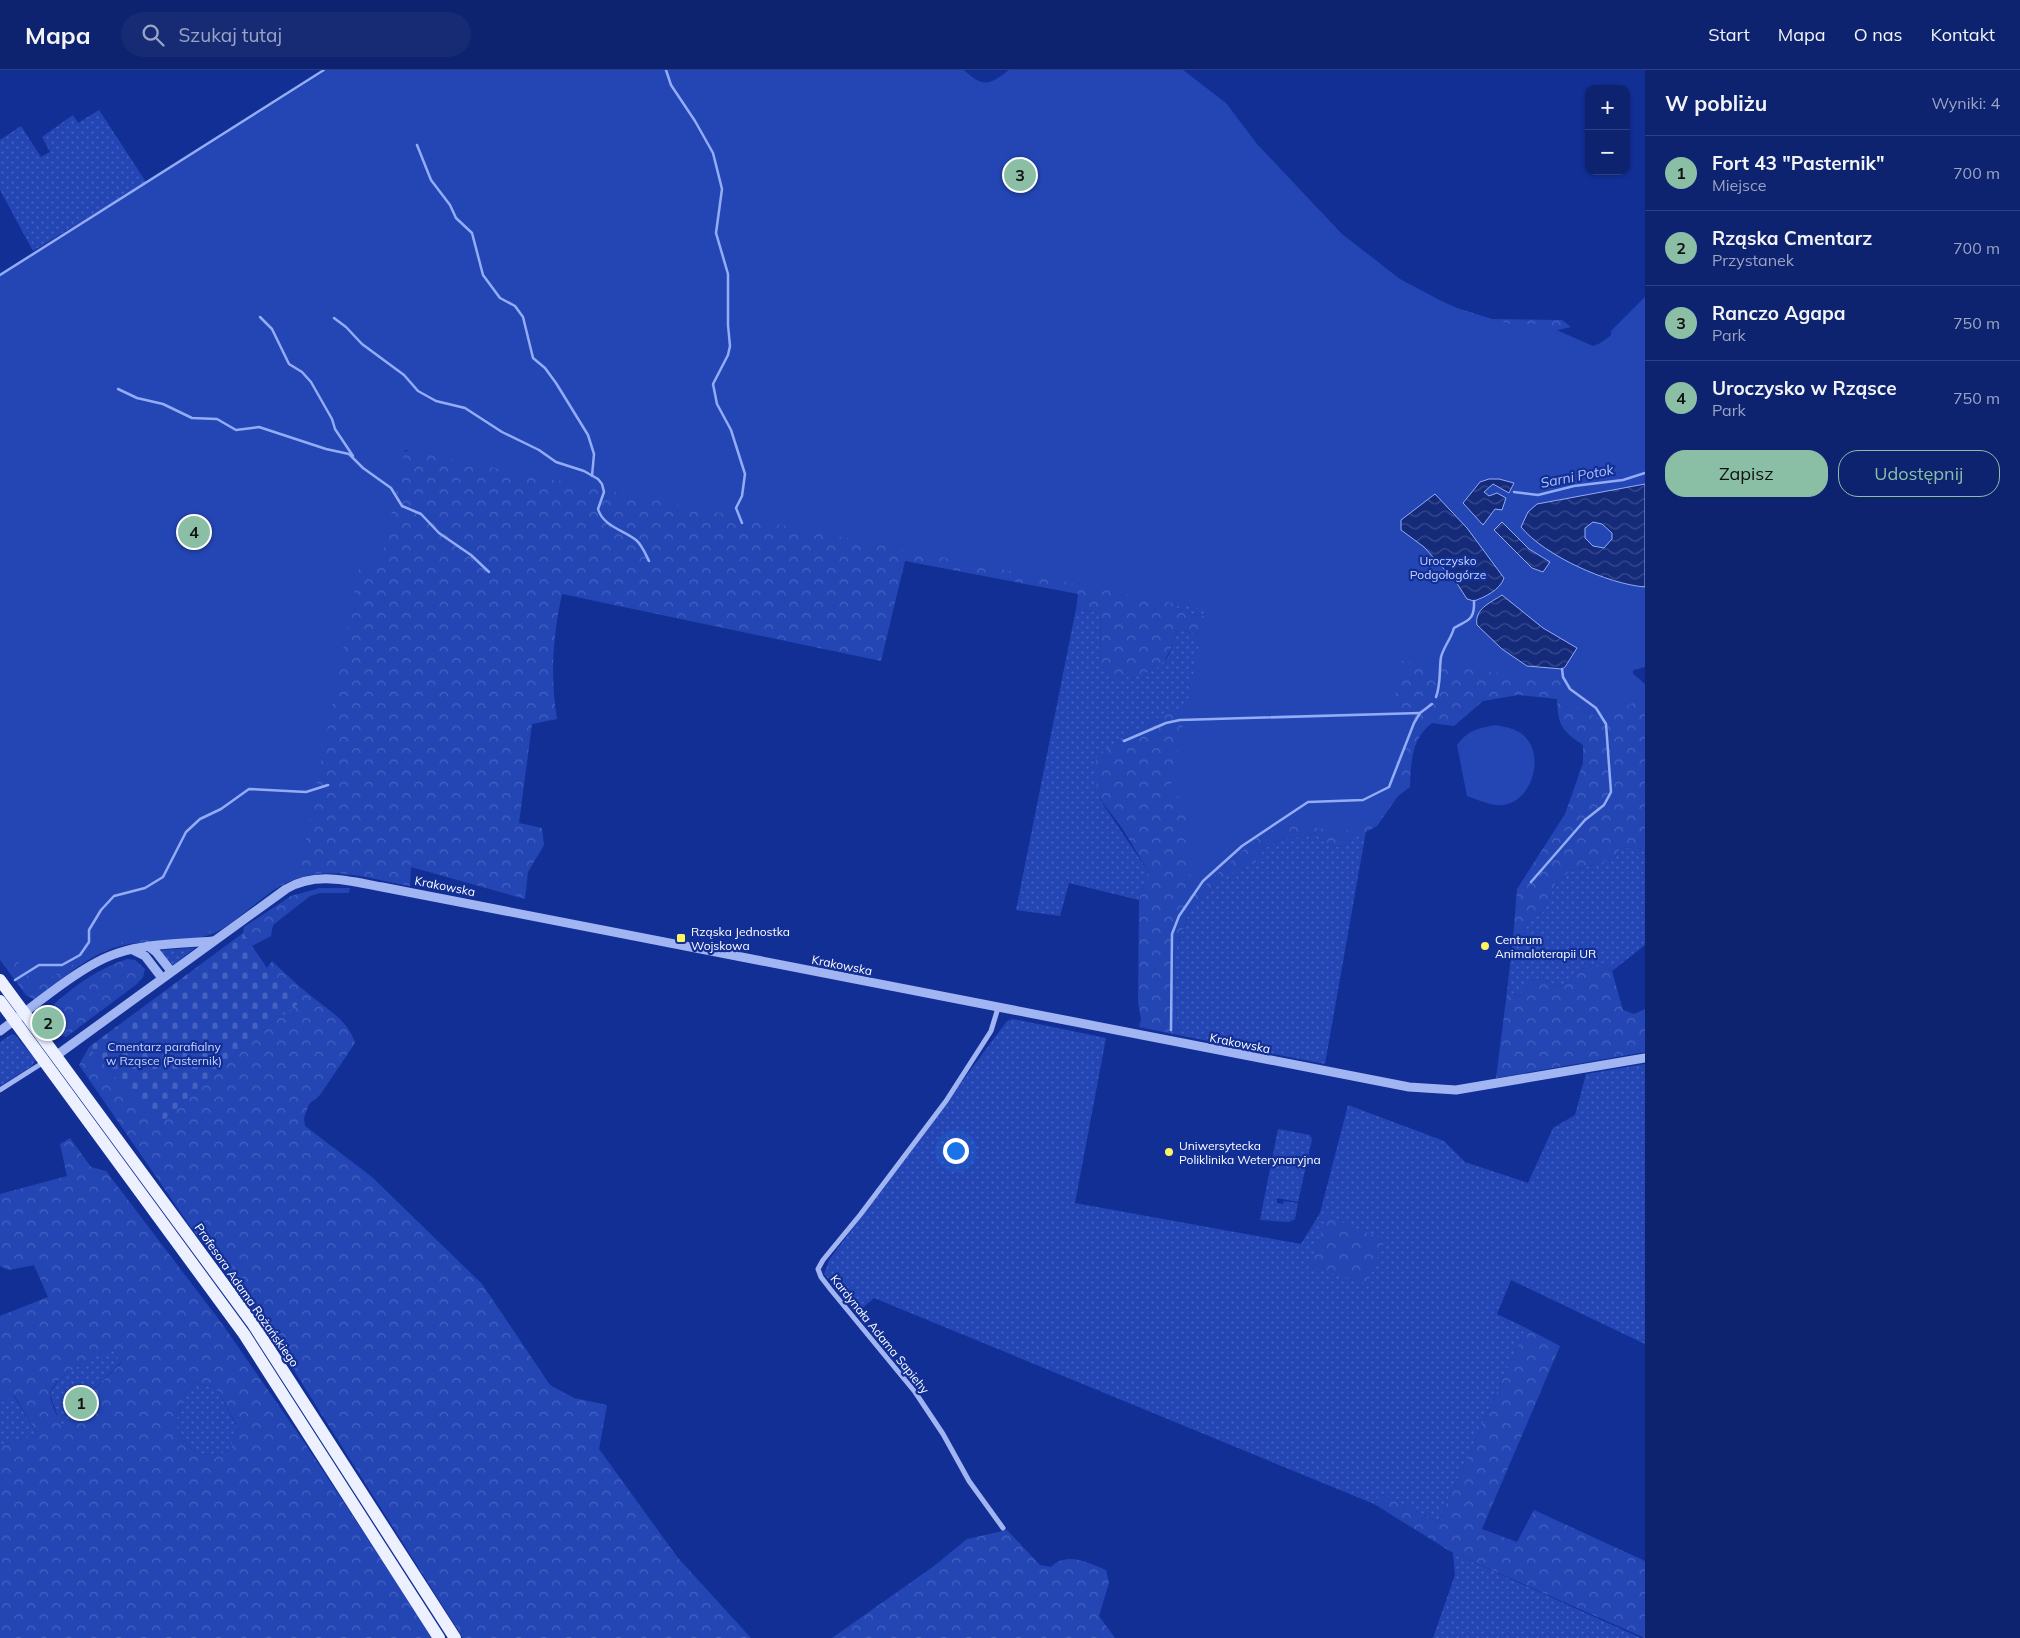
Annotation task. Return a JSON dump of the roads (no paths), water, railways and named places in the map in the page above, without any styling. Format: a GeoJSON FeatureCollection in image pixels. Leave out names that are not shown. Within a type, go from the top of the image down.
{"type":"FeatureCollection","features":[{"type":"Feature","properties":{"kind":"main road","name":"Profesora Adama Rożańskiego"},"geometry":{"type":"LineString","coordinates":[[4,985],[253,1324],[456,1638]]}},
{"type":"Feature","properties":{"kind":"main road","name":"Profesora Adama Rożańskiego"},"geometry":{"type":"LineString","coordinates":[[0,1001],[244,1334],[439,1638]]}},
{"type":"Feature","properties":{"kind":"street","name":"Krakowska"},"geometry":{"type":"LineString","coordinates":[[57,1055],[213,940],[297,883],[317,879],[338,879],[1409,1087],[1456,1090],[1645,1058]]}},
{"type":"Feature","properties":{"kind":"street"},"geometry":{"type":"LineString","coordinates":[[0,1031],[97,961],[148,946],[213,940]]}},
{"type":"Feature","properties":{"kind":"street"},"geometry":{"type":"LineString","coordinates":[[148,946],[156,952],[171,971]]}},
{"type":"Feature","properties":{"kind":"street"},"geometry":{"type":"LineString","coordinates":[[130,950],[140,952],[145,956],[162,978]]}},
{"type":"Feature","properties":{"kind":"street","name":"Kardynała Adama Sapiehy"},"geometry":{"type":"LineString","coordinates":[[998,1008],[991,1031],[946,1101],[856,1221],[823,1260],[818,1271],[831,1290],[914,1392],[943,1434],[969,1481],[1003,1528]]}},
{"type":"Feature","properties":{"kind":"street"},"geometry":{"type":"LineString","coordinates":[[0,1090],[44,1061]]}},
{"type":"Feature","properties":{"kind":"water"},"geometry":{"type":"Polygon","coordinates":[[[1489,479],[1499,479],[1514,483],[1509,493],[1493,484],[1484,492],[1489,496],[1497,493],[1506,498],[1502,510],[1495,509],[1483,525],[1463,503],[1480,482],[1489,479]]]}},
{"type":"Feature","properties":{"kind":"water"},"geometry":{"type":"Polygon","coordinates":[[[1645,484],[1645,587],[1613,580],[1578,567],[1545,548],[1521,527],[1528,512],[1537,504],[1645,484]],[[1593,522],[1585,528],[1585,538],[1593,546],[1604,548],[1612,539],[1612,533],[1602,524],[1593,522]]]}},
{"type":"Feature","properties":{"kind":"water"},"geometry":{"type":"Polygon","coordinates":[[[1435,494],[1467,528],[1504,578],[1492,593],[1474,601],[1467,599],[1456,582],[1424,547],[1401,530],[1401,520],[1435,494]]]}},
{"type":"Feature","properties":{"kind":"water"},"geometry":{"type":"Polygon","coordinates":[[[1502,522],[1529,549],[1550,562],[1543,572],[1532,568],[1494,530],[1502,522]]]}},
{"type":"Feature","properties":{"kind":"water"},"geometry":{"type":"Polygon","coordinates":[[[1502,595],[1543,628],[1577,648],[1565,667],[1562,669],[1527,666],[1502,649],[1477,625],[1480,611],[1502,595]]]}},
{"type":"Feature","properties":{"kind":"waterway"},"geometry":{"type":"LineString","coordinates":[[0,275],[324,70]]}},
{"type":"Feature","properties":{"kind":"waterway"},"geometry":{"type":"LineString","coordinates":[[666,70],[671,85],[695,121],[713,153],[722,189],[716,233],[728,274],[730,346],[728,355],[713,384],[717,404],[731,430],[745,474],[742,496],[736,508],[742,523]]}},
{"type":"Feature","properties":{"kind":"waterway"},"geometry":{"type":"LineString","coordinates":[[417,145],[431,180],[450,205],[456,218],[472,233],[483,275],[500,298],[515,306],[523,317],[533,358],[545,368],[556,383],[588,435],[594,454],[592,476]]}},
{"type":"Feature","properties":{"kind":"waterway"},"geometry":{"type":"LineString","coordinates":[[260,317],[272,329],[289,364],[302,372],[311,382],[332,419],[335,429],[353,456]]}},
{"type":"Feature","properties":{"kind":"waterway"},"geometry":{"type":"LineString","coordinates":[[334,318],[346,327],[362,344],[404,375],[418,391],[436,401],[465,408],[502,432],[539,450],[556,462],[584,471],[598,479],[602,484],[604,492],[598,509],[604,520],[638,542],[649,561]]}},
{"type":"Feature","properties":{"kind":"waterway"},"geometry":{"type":"LineString","coordinates":[[118,389],[137,398],[163,404],[192,418],[217,419],[236,430],[259,427],[326,449],[349,454],[363,468],[391,488],[402,506],[421,514],[439,533],[471,555],[489,572]]}},
{"type":"Feature","properties":{"kind":"waterway","name":"Sarni Potok"},"geometry":{"type":"LineString","coordinates":[[1514,492],[1538,495],[1574,486],[1623,480],[1645,473]]}},
{"type":"Feature","properties":{"kind":"waterway"},"geometry":{"type":"LineString","coordinates":[[1436,697],[1439,687],[1442,653],[1454,628],[1472,616],[1474,601]]}},
{"type":"Feature","properties":{"kind":"waterway"},"geometry":{"type":"LineString","coordinates":[[1531,882],[1585,820],[1604,805],[1611,792],[1606,724],[1596,708],[1570,689],[1563,677],[1562,669]]}},
{"type":"Feature","properties":{"kind":"waterway"},"geometry":{"type":"LineString","coordinates":[[1171,1030],[1172,934],[1179,916],[1203,881],[1242,846],[1308,802],[1363,800],[1389,787],[1414,723],[1420,713],[1432,704]]}},
{"type":"Feature","properties":{"kind":"waterway"},"geometry":{"type":"LineString","coordinates":[[1124,741],[1166,723],[1180,720],[1420,713]]}},
{"type":"Feature","properties":{"kind":"waterway"},"geometry":{"type":"LineString","coordinates":[[15,980],[39,965],[62,965],[80,955],[89,942],[89,930],[101,910],[114,896],[145,888],[163,877],[186,832],[200,819],[221,809],[249,789],[306,792],[328,785]]}},
{"type":"Feature","properties":{"kind":"place","name":"Ranczo Agapa"},"geometry":{"type":"Point","coordinates":[1020,175]}},
{"type":"Feature","properties":{"kind":"place","name":"Uroczysko w Rząsce"},"geometry":{"type":"Point","coordinates":[194,532]}},
{"type":"Feature","properties":{"kind":"place","name":"Rząska Jednostka Wojskowa"},"geometry":{"type":"Point","coordinates":[681,938]}},
{"type":"Feature","properties":{"kind":"place","name":"Centrum Animaloterapii UR"},"geometry":{"type":"Point","coordinates":[1485,946]}},
{"type":"Feature","properties":{"kind":"place","name":"Rząska Cmentarz"},"geometry":{"type":"Point","coordinates":[48,1023]}},
{"type":"Feature","properties":{"kind":"place","name":"Uniwersytecka Poliklinika Weterynaryjna"},"geometry":{"type":"Point","coordinates":[1169,1152]}},
{"type":"Feature","properties":{"kind":"place","name":"Fort 43 \"Pasternik\""},"geometry":{"type":"Point","coordinates":[81,1403]}},
{"type":"Feature","properties":{"kind":"park label","name":"Uroczysko Podgołogórze"},"geometry":{"type":"Point","coordinates":[1448,567]}},
{"type":"Feature","properties":{"kind":"park label","name":"Cmentarz parafialny w Rząsce (Pasternik)"},"geometry":{"type":"Point","coordinates":[164,1053]}}]}
